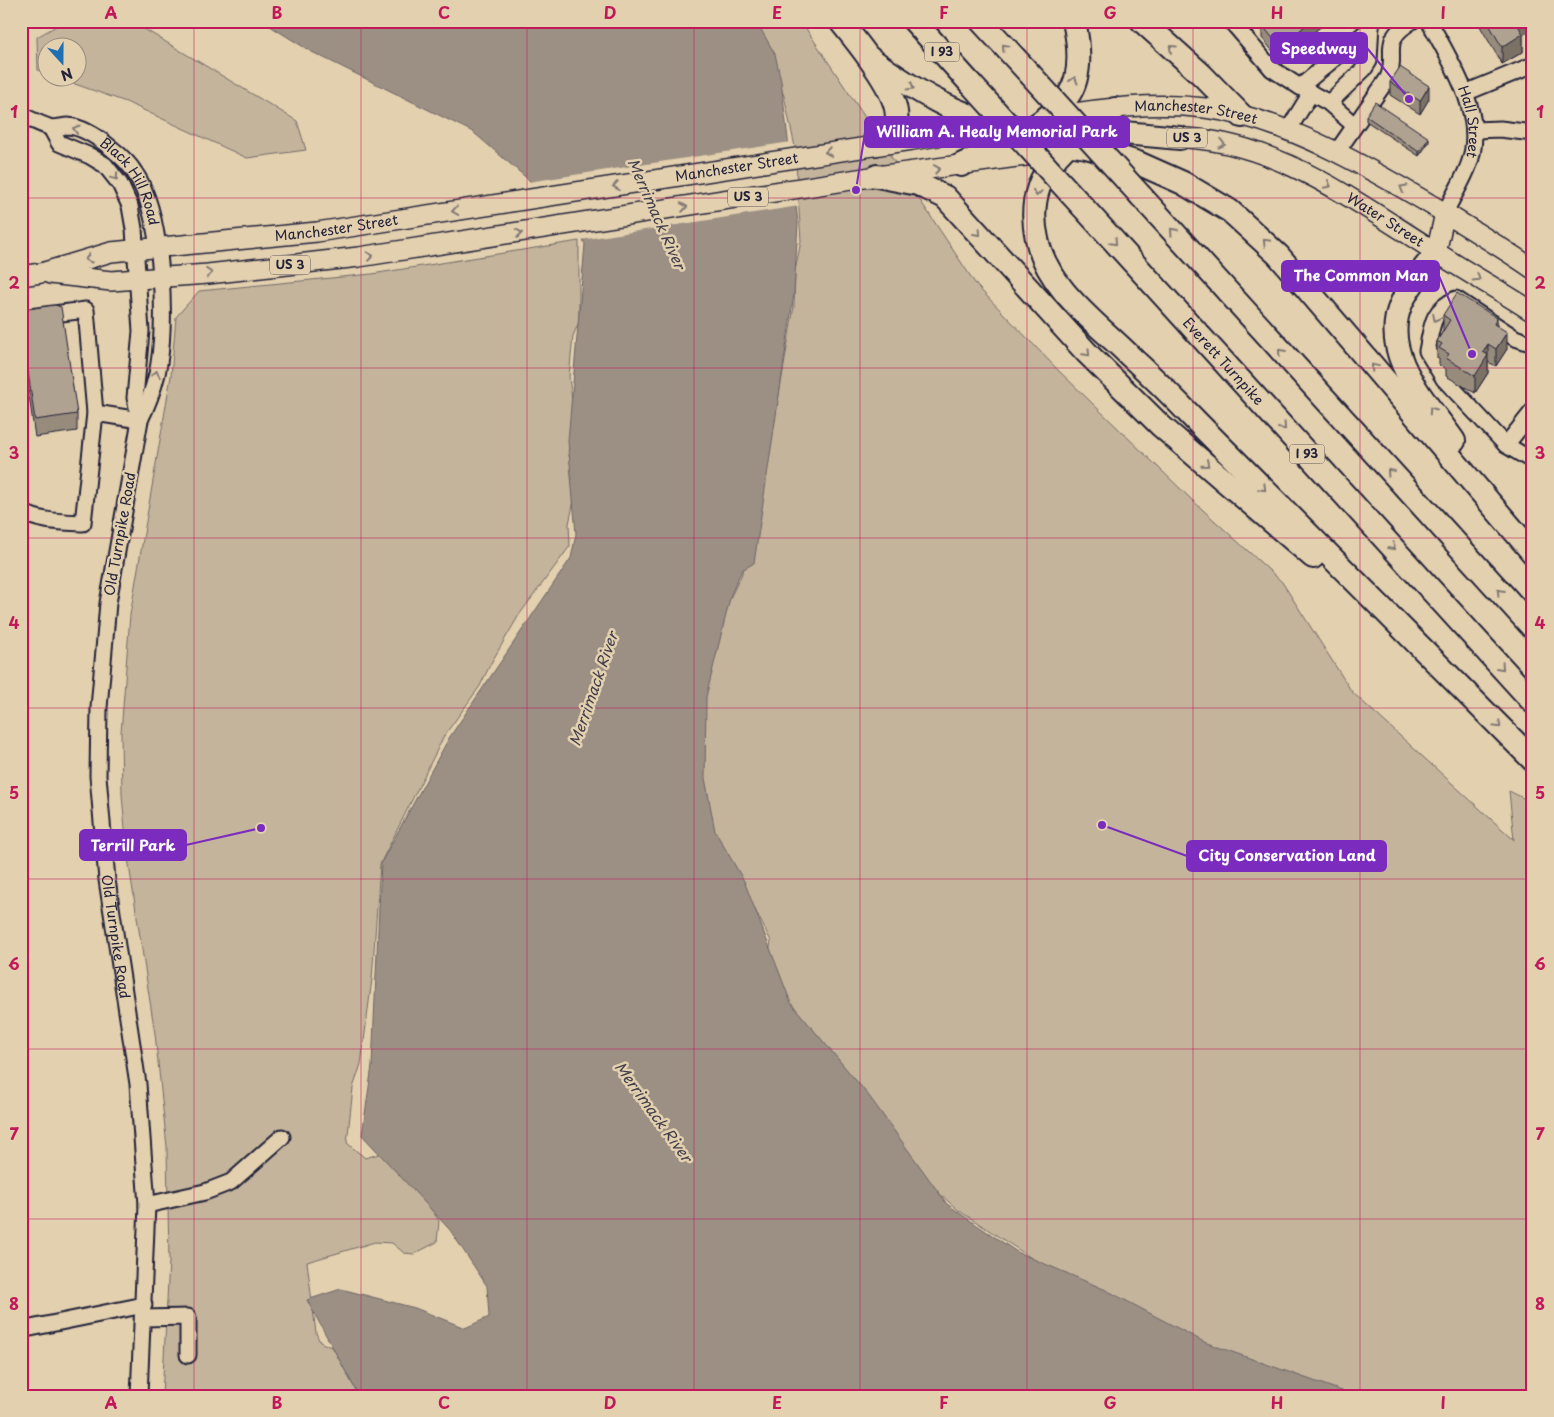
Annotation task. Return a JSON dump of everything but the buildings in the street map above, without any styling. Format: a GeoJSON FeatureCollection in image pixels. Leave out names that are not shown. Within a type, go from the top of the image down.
{"type":"FeatureCollection","features":[{"type":"Feature","properties":{"kind":"highway"},"geometry":{"type":"LineString","coordinates":[[840,21],[871,59],[888,89],[897,114],[892,131],[876,144]]}},
{"type":"Feature","properties":{"kind":"highway","name":"Everett Turnpike"},"geometry":{"type":"LineString","coordinates":[[914,21],[1533,702]]}},
{"type":"Feature","properties":{"kind":"highway"},"geometry":{"type":"LineString","coordinates":[[981,21],[1533,628]]}},
{"type":"Feature","properties":{"kind":"highway"},"geometry":{"type":"LineString","coordinates":[[961,165],[1023,127],[1069,95],[1078,65],[1079,43],[1074,21]]}},
{"type":"Feature","properties":{"kind":"highway"},"geometry":{"type":"LineString","coordinates":[[1142,21],[1202,75],[1242,116]]}},
{"type":"Feature","properties":{"kind":"highway"},"geometry":{"type":"LineString","coordinates":[[871,59],[902,81],[943,104],[974,118],[1023,127],[1138,163],[1183,183],[1230,211],[1255,232],[1333,318],[1532,552]]}},
{"type":"Feature","properties":{"kind":"highway"},"geometry":{"type":"LineString","coordinates":[[1115,108],[1075,143],[1037,188],[1036,238],[1044,259],[1054,276],[1075,303],[1155,379],[1533,760]]}},
{"type":"Feature","properties":{"kind":"highway"},"geometry":{"type":"LineString","coordinates":[[957,134],[1023,127]]}},
{"type":"Feature","properties":{"kind":"highway"},"geometry":{"type":"LineString","coordinates":[[1075,143],[1113,132],[1180,138]]}},
{"type":"Feature","properties":{"kind":"highway"},"geometry":{"type":"LineString","coordinates":[[877,176],[918,184],[945,197],[1087,353],[1161,426],[1452,678]]}},
{"type":"Feature","properties":{"kind":"highway"},"geometry":{"type":"LineString","coordinates":[[1436,252],[1401,304],[1396,321],[1399,355],[1406,372],[1532,552]]}},
{"type":"Feature","properties":{"kind":"main road","name":"Manchester Street"},"geometry":{"type":"LineString","coordinates":[[1023,127],[1115,108],[1166,106],[1196,108],[1242,116],[1311,141],[1336,153]]}},
{"type":"Feature","properties":{"kind":"main road","name":"Manchester Street"},"geometry":{"type":"LineString","coordinates":[[21,276],[41,273],[111,252],[318,232],[876,144],[957,134]]}},
{"type":"Feature","properties":{"kind":"main road","name":"Manchester Street"},"geometry":{"type":"LineString","coordinates":[[1180,138],[1214,142],[1285,163]]}},
{"type":"Feature","properties":{"kind":"main road","name":"Manchester Street"},"geometry":{"type":"LineString","coordinates":[[41,273],[111,281],[420,249],[877,176],[961,165],[1075,143]]}},
{"type":"Feature","properties":{"kind":"main road","name":"US 3"},"geometry":{"type":"LineString","coordinates":[[1336,153],[1387,178],[1533,269]]}},
{"type":"Feature","properties":{"kind":"main road","name":"Water Street"},"geometry":{"type":"LineString","coordinates":[[1285,163],[1343,193],[1533,312]]}},
{"type":"Feature","properties":{"kind":"main road","name":"Hall Street"},"geometry":{"type":"LineString","coordinates":[[1436,252],[1445,213]]}},
{"type":"Feature","properties":{"kind":"street"},"geometry":{"type":"LineString","coordinates":[[1231,21],[1272,68],[1329,103],[1354,125]]}},
{"type":"Feature","properties":{"kind":"street"},"geometry":{"type":"LineString","coordinates":[[1336,153],[1388,78],[1391,70],[1390,48],[1392,40],[1412,21]]}},
{"type":"Feature","properties":{"kind":"street","name":"Hall Street"},"geometry":{"type":"LineString","coordinates":[[1429,21],[1465,94],[1474,130],[1471,158],[1445,213]]}},
{"type":"Feature","properties":{"kind":"street"},"geometry":{"type":"LineString","coordinates":[[1287,132],[1306,90],[1371,25]]}},
{"type":"Feature","properties":{"kind":"street"},"geometry":{"type":"LineString","coordinates":[[1329,103],[1364,69],[1369,61],[1371,25]]}},
{"type":"Feature","properties":{"kind":"street"},"geometry":{"type":"LineString","coordinates":[[1465,94],[1533,65]]}},
{"type":"Feature","properties":{"kind":"street","name":"Black Hill Road"},"geometry":{"type":"LineString","coordinates":[[21,115],[51,128],[70,126],[82,130],[111,148],[124,159],[135,173],[143,188],[153,221],[160,277]]}},
{"type":"Feature","properties":{"kind":"street","name":"Black Hill Road"},"geometry":{"type":"LineString","coordinates":[[51,128],[59,143],[90,156],[105,165],[114,175],[130,206],[135,250]]}},
{"type":"Feature","properties":{"kind":"street"},"geometry":{"type":"LineString","coordinates":[[1474,130],[1500,129],[1533,133]]}},
{"type":"Feature","properties":{"kind":"street","name":"Old Turnpike Road"},"geometry":{"type":"LineString","coordinates":[[135,250],[141,331],[135,398],[140,420]]}},
{"type":"Feature","properties":{"kind":"street","name":"Old Turnpike Road"},"geometry":{"type":"LineString","coordinates":[[139,1396],[147,1205],[138,1084],[107,880],[98,776],[98,708],[108,602],[140,420],[151,398],[158,372],[162,311],[160,277]]}},
{"type":"Feature","properties":{"kind":"street"},"geometry":{"type":"LineString","coordinates":[[1533,344],[1516,338],[1456,299],[1442,305],[1432,324],[1428,351],[1444,379],[1506,445],[1533,461]]}},
{"type":"Feature","properties":{"kind":"street"},"geometry":{"type":"LineString","coordinates":[[21,318],[86,310],[95,413],[83,523],[57,522],[21,511]]}},
{"type":"Feature","properties":{"kind":"street"},"geometry":{"type":"LineString","coordinates":[[1506,445],[1533,411]]}},
{"type":"Feature","properties":{"kind":"street"},"geometry":{"type":"LineString","coordinates":[[95,413],[140,420]]}},
{"type":"Feature","properties":{"kind":"street"},"geometry":{"type":"LineString","coordinates":[[147,1205],[198,1194],[231,1182],[282,1137]]}},
{"type":"Feature","properties":{"kind":"street"},"geometry":{"type":"LineString","coordinates":[[21,1330],[143,1312],[188,1317],[188,1356]]}},
{"type":"Feature","properties":{"kind":"shaded area"},"geometry":{"type":"Polygon","coordinates":[[[65,21],[131,21],[297,121],[306,150],[247,158],[126,102],[86,88],[88,88],[88,38],[38,38],[38,70],[37,37],[65,21]]]}},
{"type":"Feature","properties":{"kind":"shaded area"},"geometry":{"type":"Polygon","coordinates":[[[753,21],[801,21],[977,286],[1058,370],[1192,500],[1282,582],[1352,692],[1514,840],[1509,791],[1533,803],[1533,1396],[1333,1396],[1283,1382],[1045,1267],[958,1210],[912,1169],[838,1090],[767,964],[771,941],[747,894],[715,842],[688,741],[716,626],[741,576],[756,532],[794,306],[795,271],[801,241],[795,147],[784,96],[753,21]]]}},
{"type":"Feature","properties":{"kind":"shaded area"},"geometry":{"type":"Polygon","coordinates":[[[579,241],[579,322],[573,336],[569,377],[572,399],[573,436],[568,451],[577,486],[569,524],[570,546],[519,615],[480,686],[444,736],[380,864],[372,979],[361,1064],[353,1088],[347,1143],[365,1158],[389,1151],[413,1181],[439,1221],[437,1242],[414,1254],[404,1253],[392,1243],[375,1242],[307,1262],[316,1333],[320,1342],[333,1348],[359,1396],[162,1396],[169,1262],[167,1147],[155,1034],[127,852],[122,795],[121,733],[130,615],[171,376],[176,317],[199,291],[372,274],[579,241]]]}},
{"type":"Feature","properties":{"kind":"water","name":"Merrimack River"},"geometry":{"type":"Polygon","coordinates":[[[262,21],[756,21],[775,54],[781,81],[798,223],[794,294],[754,563],[742,570],[731,594],[706,697],[705,778],[715,831],[744,881],[791,1003],[869,1096],[947,1204],[1017,1252],[1106,1290],[1204,1342],[1356,1396],[359,1396],[307,1300],[341,1289],[415,1308],[465,1328],[489,1317],[487,1286],[450,1230],[362,1135],[372,1066],[381,863],[449,738],[571,558],[576,534],[568,441],[585,244],[572,217],[473,132],[310,51],[262,21]]]}},
{"type":"Feature","properties":{"kind":"pier"},"geometry":{"type":"Polygon","coordinates":[[[791,142],[799,206],[580,240],[570,218],[528,182],[791,142]]]}},
{"type":"Feature","properties":{"kind":"place","name":"Speedway"},"geometry":{"type":"Point","coordinates":[1409,99]}},
{"type":"Feature","properties":{"kind":"place","name":"William A. Healy Memorial Park"},"geometry":{"type":"Point","coordinates":[856,190]}},
{"type":"Feature","properties":{"kind":"place","name":"The Common Man"},"geometry":{"type":"Point","coordinates":[1472,354]}},
{"type":"Feature","properties":{"kind":"place","name":"City Conservation Land"},"geometry":{"type":"Point","coordinates":[1102,825]}},
{"type":"Feature","properties":{"kind":"place","name":"Terrill Park"},"geometry":{"type":"Point","coordinates":[261,828]}}]}
